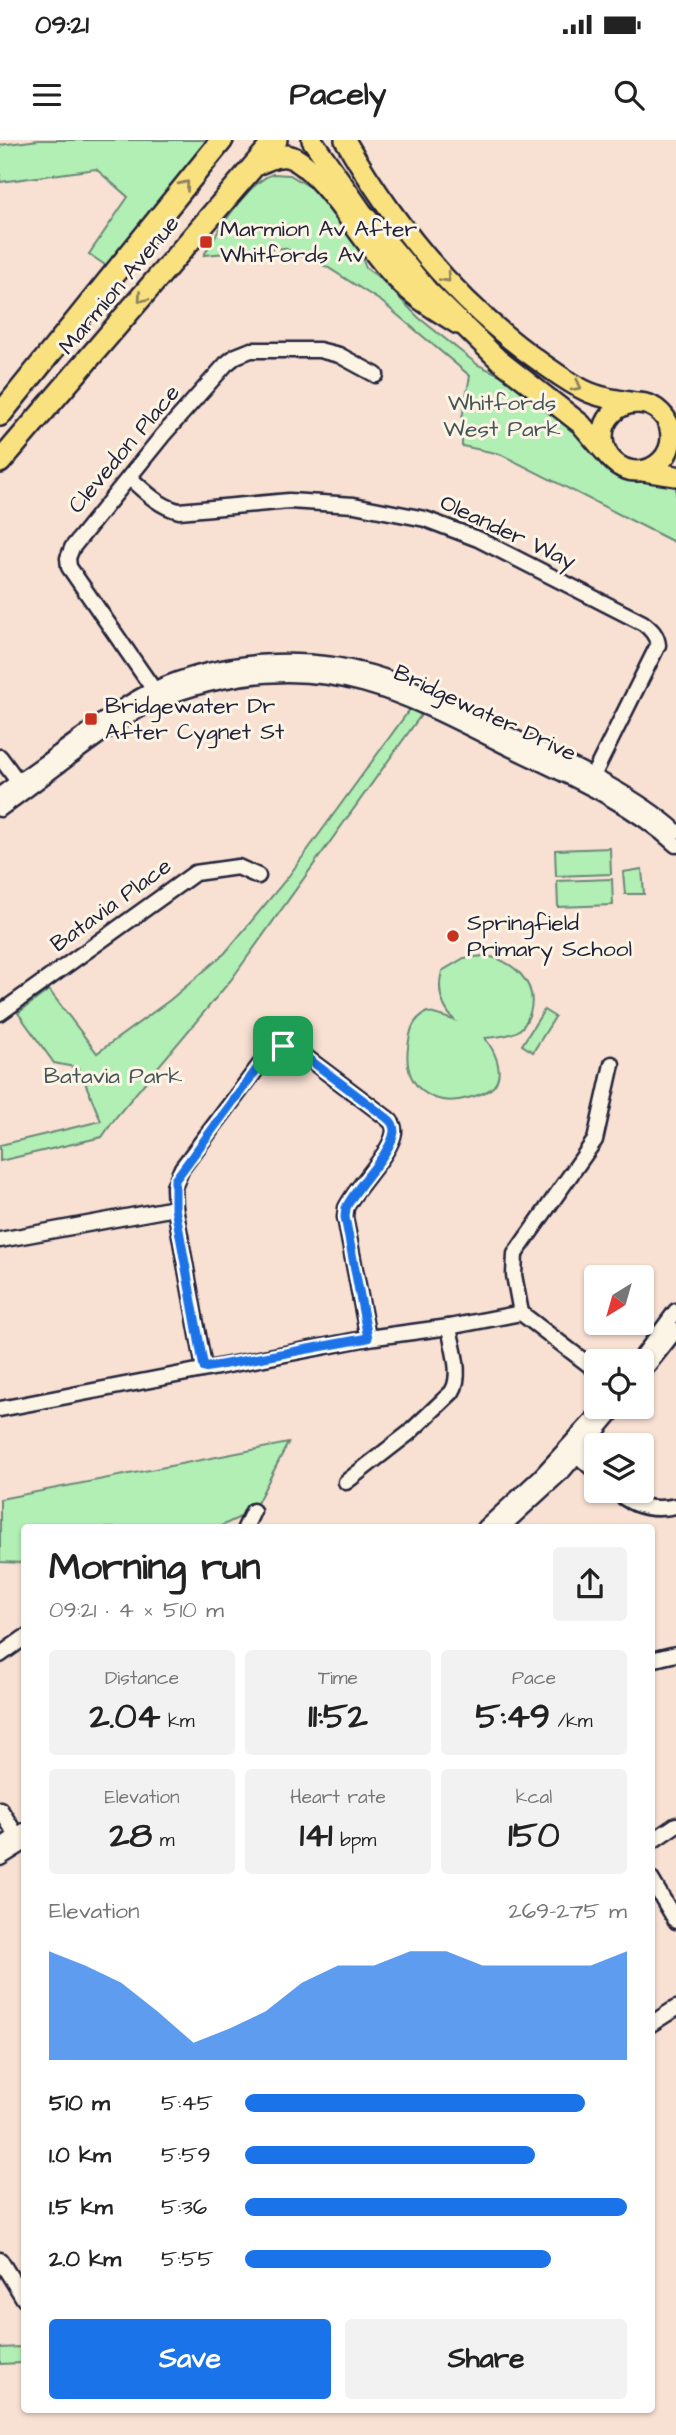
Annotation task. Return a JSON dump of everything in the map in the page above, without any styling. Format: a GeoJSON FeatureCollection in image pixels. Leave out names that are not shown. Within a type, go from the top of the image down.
{"type":"FeatureCollection","features":[{"type":"Feature","properties":{"kind":"highway","name":"Marmion Avenue"},"geometry":{"type":"LineString","coordinates":[[0,462],[276,140]]}},
{"type":"Feature","properties":{"kind":"highway","name":"Marmion Avenue"},"geometry":{"type":"LineString","coordinates":[[0,415],[217,144]]}},
{"type":"Feature","properties":{"kind":"highway"},"geometry":{"type":"LineString","coordinates":[[257,164],[271,158],[288,157],[316,175],[394,276],[413,295],[458,323]]}},
{"type":"Feature","properties":{"kind":"main road"},"geometry":{"type":"LineString","coordinates":[[312,140],[375,230],[458,323],[499,360],[571,415],[610,458],[624,468],[676,476]]}},
{"type":"Feature","properties":{"kind":"main road"},"geometry":{"type":"LineString","coordinates":[[345,140],[387,206],[441,273],[525,352],[583,390],[656,409],[672,429],[670,444],[659,462],[640,471]]}},
{"type":"Feature","properties":{"kind":"main road"},"geometry":{"type":"LineString","coordinates":[[610,458],[603,440],[606,421],[620,407],[636,403]]}},
{"type":"Feature","properties":{"kind":"street","name":"Clevedon Place"},"geometry":{"type":"LineString","coordinates":[[155,695],[68,563],[72,548],[163,435],[226,364],[244,352],[319,350],[340,355],[376,374]]}},
{"type":"Feature","properties":{"kind":"street","name":"Oleander Way"},"geometry":{"type":"LineString","coordinates":[[130,478],[152,498],[179,511],[289,501],[354,505],[425,519],[478,539],[643,623],[653,632],[657,645],[590,782]]}},
{"type":"Feature","properties":{"kind":"street","name":"Bridgewater Drive"},"geometry":{"type":"LineString","coordinates":[[0,809],[11,789],[124,719],[155,695],[233,678],[269,673],[305,673],[364,683],[397,694],[648,808],[676,831]]}},
{"type":"Feature","properties":{"kind":"street"},"geometry":{"type":"LineString","coordinates":[[0,757],[11,789]]}},
{"type":"Feature","properties":{"kind":"street","name":"Bridgewater Drive"},"geometry":{"type":"LineString","coordinates":[[590,782],[676,845]]}},
{"type":"Feature","properties":{"kind":"street","name":"Batavia Place"},"geometry":{"type":"LineString","coordinates":[[0,1013],[195,873],[238,867],[258,876]]}},
{"type":"Feature","properties":{"kind":"street"},"geometry":{"type":"LineString","coordinates":[[204,1368],[175,1208],[174,1186],[178,1174],[263,1060],[272,1049],[277,1048],[289,1046],[298,1051],[393,1125],[394,1132],[387,1149],[346,1208],[345,1217],[368,1338]]}},
{"type":"Feature","properties":{"kind":"street"},"geometry":{"type":"LineString","coordinates":[[584,1361],[521,1313],[514,1275],[515,1254],[595,1140],[602,1119],[612,1064]]}},
{"type":"Feature","properties":{"kind":"street"},"geometry":{"type":"LineString","coordinates":[[0,1240],[175,1208]]}},
{"type":"Feature","properties":{"kind":"street"},"geometry":{"type":"LineString","coordinates":[[648,1349],[676,1311]]}},
{"type":"Feature","properties":{"kind":"street"},"geometry":{"type":"LineString","coordinates":[[0,1409],[204,1368],[521,1313]]}},
{"type":"Feature","properties":{"kind":"street"},"geometry":{"type":"LineString","coordinates":[[346,1482],[409,1433],[456,1386],[457,1375],[449,1327]]}},
{"type":"Feature","properties":{"kind":"street"},"geometry":{"type":"LineString","coordinates":[[654,1358],[676,1330]]}},
{"type":"Feature","properties":{"kind":"street"},"geometry":{"type":"LineString","coordinates":[[505,1524],[573,1450],[595,1419]]}},
{"type":"Feature","properties":{"kind":"street"},"geometry":{"type":"LineString","coordinates":[[490,1524],[605,1419]]}},
{"type":"Feature","properties":{"kind":"street"},"geometry":{"type":"LineString","coordinates":[[573,1450],[584,1461]]}},
{"type":"Feature","properties":{"kind":"street"},"geometry":{"type":"LineString","coordinates":[[635,1503],[657,1508],[676,1506]]}},
{"type":"Feature","properties":{"kind":"street"},"geometry":{"type":"LineString","coordinates":[[247,1524],[253,1511]]}},
{"type":"Feature","properties":{"kind":"street"},"geometry":{"type":"LineString","coordinates":[[0,1655],[21,1640]]}},
{"type":"Feature","properties":{"kind":"street"},"geometry":{"type":"LineString","coordinates":[[655,1659],[676,1654]]}},
{"type":"Feature","properties":{"kind":"street"},"geometry":{"type":"LineString","coordinates":[[0,1809],[21,1838]]}},
{"type":"Feature","properties":{"kind":"street"},"geometry":{"type":"LineString","coordinates":[[655,1839],[676,1825]]}},
{"type":"Feature","properties":{"kind":"street"},"geometry":{"type":"LineString","coordinates":[[0,1847],[21,1839]]}},
{"type":"Feature","properties":{"kind":"street"},"geometry":{"type":"LineString","coordinates":[[0,1858],[21,1840]]}},
{"type":"Feature","properties":{"kind":"street"},"geometry":{"type":"LineString","coordinates":[[655,1886],[676,1921]]}},
{"type":"Feature","properties":{"kind":"street"},"geometry":{"type":"LineString","coordinates":[[655,2021],[676,2008]]}},
{"type":"Feature","properties":{"kind":"street"},"geometry":{"type":"LineString","coordinates":[[0,2260],[21,2294]]}},
{"type":"Feature","properties":{"kind":"green space"},"geometry":{"type":"Polygon","coordinates":[[[39,140],[209,140],[111,269],[89,254],[128,197],[96,169],[0,182],[0,145],[39,140]]]}},
{"type":"Feature","properties":{"kind":"green space","name":"Whitfords West Park"},"geometry":{"type":"Polygon","coordinates":[[[273,174],[290,175],[310,187],[358,247],[366,268],[380,278],[419,318],[478,365],[546,396],[580,427],[611,469],[635,479],[658,479],[676,485],[676,543],[500,454],[462,446],[462,418],[470,376],[382,302],[327,267],[284,248],[204,255],[244,197],[263,179],[273,174]]]}},
{"type":"Feature","properties":{"kind":"green space","name":"Batavia Park"},"geometry":{"type":"Polygon","coordinates":[[[413,705],[421,715],[231,980],[102,1137],[0,1161],[0,1145],[101,1121],[79,1068],[54,1063],[18,1013],[49,990],[97,1053],[170,1000],[225,953],[288,877],[413,705]]]}},
{"type":"Feature","properties":{"kind":"green space"},"geometry":{"type":"Polygon","coordinates":[[[610,848],[611,874],[556,876],[555,850],[610,848]]]}},
{"type":"Feature","properties":{"kind":"green space"},"geometry":{"type":"Polygon","coordinates":[[[642,869],[644,894],[625,894],[623,872],[642,869]]]}},
{"type":"Feature","properties":{"kind":"green space"},"geometry":{"type":"Polygon","coordinates":[[[612,879],[613,905],[558,907],[557,881],[612,879]]]}},
{"type":"Feature","properties":{"kind":"green space"},"geometry":{"type":"Polygon","coordinates":[[[484,956],[513,967],[527,982],[532,1002],[530,1013],[518,1031],[485,1038],[495,1055],[499,1069],[497,1081],[491,1089],[455,1100],[432,1097],[415,1083],[410,1073],[408,1047],[411,1031],[415,1022],[427,1012],[454,1020],[441,997],[442,971],[464,958],[484,956]]]}},
{"type":"Feature","properties":{"kind":"green space"},"geometry":{"type":"Polygon","coordinates":[[[544,1010],[555,1017],[533,1052],[522,1045],[544,1010]]]}},
{"type":"Feature","properties":{"kind":"green space"},"geometry":{"type":"Polygon","coordinates":[[[288,1443],[253,1511],[225,1524],[21,1524],[21,1563],[0,1562],[0,1499],[288,1443]]]}},
{"type":"Feature","properties":{"kind":"green space"},"geometry":{"type":"Polygon","coordinates":[[[21,2347],[21,2363],[0,2364],[0,2348],[21,2347]]]}},
{"type":"Feature","properties":{"kind":"place","name":"Marmion Av After Whitfords Av"},"geometry":{"type":"Point","coordinates":[206,242]}},
{"type":"Feature","properties":{"kind":"place","name":"Bridgewater Dr After Cygnet St"},"geometry":{"type":"Point","coordinates":[91,719]}},
{"type":"Feature","properties":{"kind":"place","name":"Springfield Primary School"},"geometry":{"type":"Point","coordinates":[453,936]}},
{"type":"Feature","properties":{"kind":"route"},"geometry":{"type":"LineString","coordinates":[[283,1046],[298,1051],[393,1125],[394,1132],[387,1149],[346,1208],[345,1217],[368,1338],[204,1368],[175,1208],[175,1180],[272,1049],[283,1046]]}}]}
